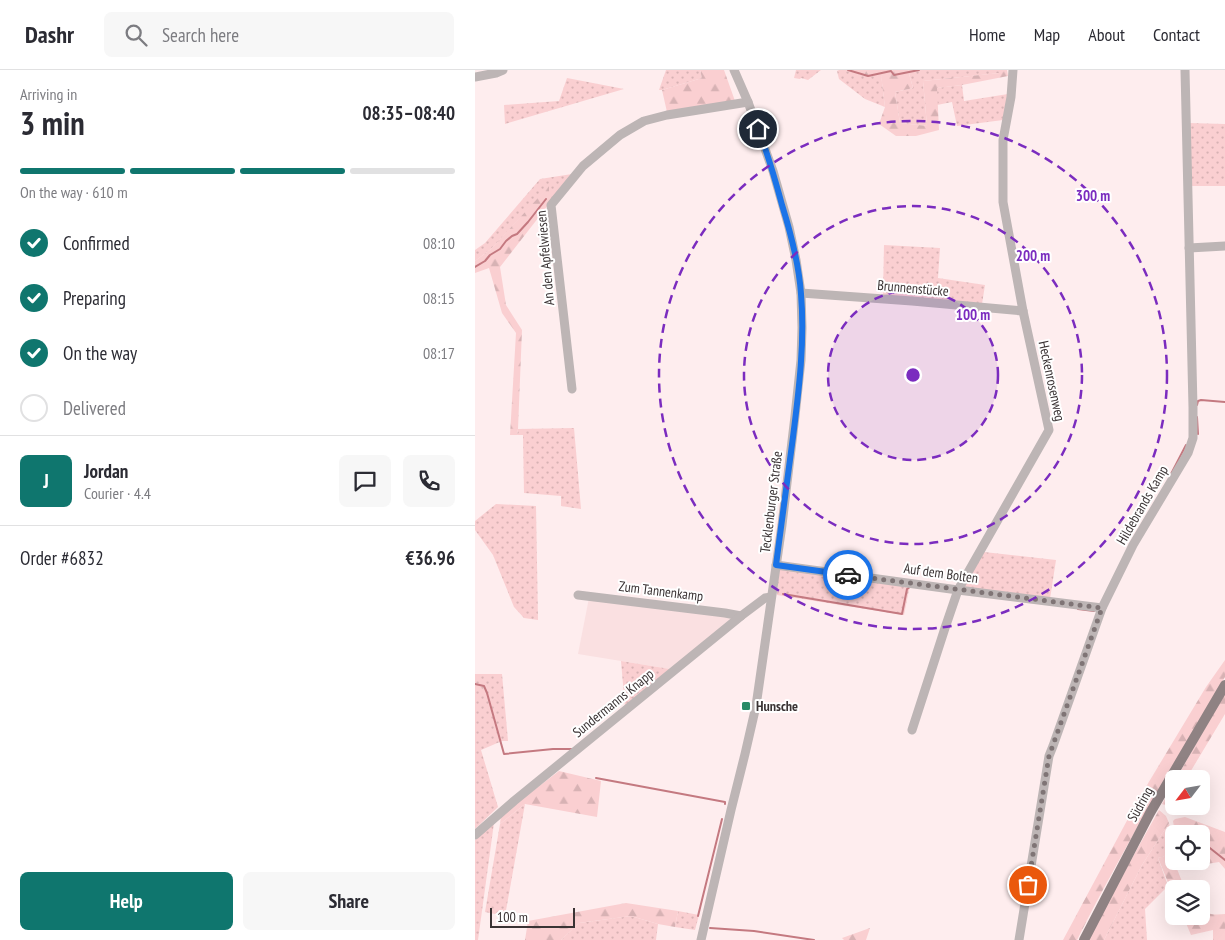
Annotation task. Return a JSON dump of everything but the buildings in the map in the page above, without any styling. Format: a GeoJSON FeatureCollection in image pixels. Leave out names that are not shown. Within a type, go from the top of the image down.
{"type":"FeatureCollection","features":[{"type":"Feature","properties":{"kind":"main road","name":"Südring"},"geometry":{"type":"LineString","coordinates":[[1084,940],[1162,792],[1225,685]]}},
{"type":"Feature","properties":{"kind":"street","name":"Tecklenburger Straße"},"geometry":{"type":"LineString","coordinates":[[701,940],[755,708],[776,565],[801,360],[801,293],[796,260],[773,170],[734,70]]}},
{"type":"Feature","properties":{"kind":"street","name":"Heckenrosenweg"},"geometry":{"type":"LineString","coordinates":[[912,730],[959,590],[1049,430],[1023,311],[1003,202],[1003,140],[1011,97],[1013,70]]}},
{"type":"Feature","properties":{"kind":"street","name":"Hildebrands Kamp"},"geometry":{"type":"LineString","coordinates":[[1019,940],[1049,756],[1102,608],[1133,545],[1188,453],[1193,438],[1185,70]]}},
{"type":"Feature","properties":{"kind":"street"},"geometry":{"type":"LineString","coordinates":[[475,77],[499,71]]}},
{"type":"Feature","properties":{"kind":"street","name":"An den Apfelwiesen"},"geometry":{"type":"LineString","coordinates":[[572,389],[551,205],[583,166],[620,135],[644,121],[667,115],[748,102]]}},
{"type":"Feature","properties":{"kind":"street"},"geometry":{"type":"LineString","coordinates":[[1189,248],[1225,246]]}},
{"type":"Feature","properties":{"kind":"street","name":"Brunnenstücke"},"geometry":{"type":"LineString","coordinates":[[801,293],[1023,311]]}},
{"type":"Feature","properties":{"kind":"street","name":"Auf dem Bolten"},"geometry":{"type":"LineString","coordinates":[[776,565],[1102,608]]}},
{"type":"Feature","properties":{"kind":"street","name":"Zum Tannenkamp"},"geometry":{"type":"LineString","coordinates":[[578,595],[741,616]]}},
{"type":"Feature","properties":{"kind":"street","name":"Sundermanns Knapp"},"geometry":{"type":"LineString","coordinates":[[475,835],[741,616],[765,598],[771,597]]}},
{"type":"Feature","properties":{"kind":"shaded area"},"geometry":{"type":"Polygon","coordinates":[[[589,598],[732,617],[732,620],[670,669],[578,654],[589,598]]]}},
{"type":"Feature","properties":{"kind":"green space"},"geometry":{"type":"Polygon","coordinates":[[[666,70],[700,70],[702,78],[659,90],[666,70]]]}},
{"type":"Feature","properties":{"kind":"green space"},"geometry":{"type":"Polygon","coordinates":[[[700,70],[724,70],[735,101],[667,112],[662,90],[702,78],[700,70]]]}},
{"type":"Feature","properties":{"kind":"green space"},"geometry":{"type":"Polygon","coordinates":[[[796,70],[821,70],[808,80],[794,78],[796,70]]]}},
{"type":"Feature","properties":{"kind":"green space"},"geometry":{"type":"Polygon","coordinates":[[[847,70],[868,76],[881,74],[885,107],[865,99],[839,79],[837,71],[847,70]]]}},
{"type":"Feature","properties":{"kind":"green space"},"geometry":{"type":"Polygon","coordinates":[[[847,70],[908,70],[913,88],[895,92],[900,123],[927,126],[923,81],[999,73],[999,70],[1007,70],[1008,76],[937,88],[939,130],[916,136],[896,136],[879,124],[885,107],[881,75],[864,75],[847,70]]]}},
{"type":"Feature","properties":{"kind":"green space"},"geometry":{"type":"Polygon","coordinates":[[[908,70],[999,70],[1000,73],[923,81],[927,126],[900,123],[895,92],[913,88],[908,70]]]}},
{"type":"Feature","properties":{"kind":"green space"},"geometry":{"type":"Polygon","coordinates":[[[567,78],[624,89],[505,124],[504,105],[559,101],[567,78]]]}},
{"type":"Feature","properties":{"kind":"green space"},"geometry":{"type":"Polygon","coordinates":[[[962,85],[964,101],[1008,94],[1003,120],[957,126],[952,102],[937,105],[936,88],[962,85]]]}},
{"type":"Feature","properties":{"kind":"green space"},"geometry":{"type":"Polygon","coordinates":[[[1189,123],[1225,124],[1225,186],[1190,186],[1189,123]]]}},
{"type":"Feature","properties":{"kind":"green space"},"geometry":{"type":"Polygon","coordinates":[[[572,174],[549,204],[549,187],[491,249],[475,261],[475,250],[485,243],[540,179],[572,174]]]}},
{"type":"Feature","properties":{"kind":"green space"},"geometry":{"type":"Polygon","coordinates":[[[549,186],[549,204],[500,267],[506,305],[522,330],[518,429],[517,435],[510,435],[516,333],[502,313],[489,268],[475,273],[475,261],[491,249],[549,186]]]}},
{"type":"Feature","properties":{"kind":"green space"},"geometry":{"type":"Polygon","coordinates":[[[884,245],[940,248],[938,278],[985,285],[982,304],[883,295],[884,245]]]}},
{"type":"Feature","properties":{"kind":"green space"},"geometry":{"type":"Polygon","coordinates":[[[574,428],[581,509],[561,506],[561,496],[524,493],[523,435],[517,435],[518,429],[574,428]]]}},
{"type":"Feature","properties":{"kind":"green space"},"geometry":{"type":"Polygon","coordinates":[[[496,504],[536,506],[538,620],[524,618],[514,607],[493,555],[475,530],[475,521],[496,504]]]}},
{"type":"Feature","properties":{"kind":"green space"},"geometry":{"type":"Polygon","coordinates":[[[984,552],[1056,560],[1050,599],[963,588],[984,552]]]}},
{"type":"Feature","properties":{"kind":"green space"},"geometry":{"type":"Polygon","coordinates":[[[779,568],[910,585],[904,615],[777,595],[779,568]]]}},
{"type":"Feature","properties":{"kind":"green space"},"geometry":{"type":"Polygon","coordinates":[[[1225,660],[1225,677],[1171,770],[1165,770],[1165,780],[1130,840],[1077,940],[1063,940],[1138,800],[1206,687],[1225,660]]]}},
{"type":"Feature","properties":{"kind":"green space"},"geometry":{"type":"Polygon","coordinates":[[[621,661],[670,669],[625,707],[621,661]]]}},
{"type":"Feature","properties":{"kind":"green space"},"geometry":{"type":"Polygon","coordinates":[[[475,674],[502,674],[508,741],[502,741],[481,750],[498,807],[475,829],[475,674]]]}},
{"type":"Feature","properties":{"kind":"green space"},"geometry":{"type":"Polygon","coordinates":[[[1225,693],[1225,714],[1191,770],[1181,770],[1225,693]]]}},
{"type":"Feature","properties":{"kind":"green space"},"geometry":{"type":"Polygon","coordinates":[[[559,771],[601,781],[597,817],[525,804],[500,824],[501,815],[559,771]]]}},
{"type":"Feature","properties":{"kind":"green space"},"geometry":{"type":"Polygon","coordinates":[[[525,804],[505,916],[485,912],[500,824],[525,804]]]}},
{"type":"Feature","properties":{"kind":"green space"},"geometry":{"type":"Polygon","coordinates":[[[1159,810],[1166,816],[1169,823],[1165,825],[1165,829],[1142,865],[1104,940],[1089,940],[1099,917],[1159,810]]]}},
{"type":"Feature","properties":{"kind":"green space"},"geometry":{"type":"Polygon","coordinates":[[[1185,817],[1206,825],[1174,825],[1175,819],[1185,817]]]}},
{"type":"Feature","properties":{"kind":"green space"},"geometry":{"type":"Polygon","coordinates":[[[494,823],[478,940],[475,940],[475,840],[494,823]]]}},
{"type":"Feature","properties":{"kind":"green space"},"geometry":{"type":"Polygon","coordinates":[[[1210,826],[1225,832],[1225,869],[1219,862],[1210,864],[1210,826]]]}},
{"type":"Feature","properties":{"kind":"green space"},"geometry":{"type":"Polygon","coordinates":[[[1165,829],[1165,856],[1158,858],[1166,880],[1165,889],[1145,909],[1147,940],[1104,940],[1142,865],[1165,829]]]}},
{"type":"Feature","properties":{"kind":"green space"},"geometry":{"type":"Polygon","coordinates":[[[1165,856],[1165,870],[1177,870],[1181,880],[1167,880],[1158,858],[1165,856]]]}},
{"type":"Feature","properties":{"kind":"green space"},"geometry":{"type":"Polygon","coordinates":[[[626,903],[678,911],[675,927],[631,916],[579,923],[561,940],[525,940],[528,921],[626,903]]]}},
{"type":"Feature","properties":{"kind":"green space"},"geometry":{"type":"Polygon","coordinates":[[[678,911],[699,915],[695,930],[675,927],[678,911]]]}},
{"type":"Feature","properties":{"kind":"green space"},"geometry":{"type":"Polygon","coordinates":[[[1210,913],[1225,914],[1225,940],[1213,940],[1213,930],[1191,935],[1187,925],[1210,925],[1210,913]]]}},
{"type":"Feature","properties":{"kind":"green space"},"geometry":{"type":"Polygon","coordinates":[[[631,916],[658,924],[656,940],[561,940],[579,923],[631,916]]]}},
{"type":"Feature","properties":{"kind":"green space"},"geometry":{"type":"Polygon","coordinates":[[[870,928],[866,940],[844,940],[842,938],[870,928]]]}},
{"type":"Feature","properties":{"kind":"waterway"},"geometry":{"type":"LineString","coordinates":[[848,70],[868,76],[891,71],[894,75],[919,70]]}},
{"type":"Feature","properties":{"kind":"waterway"},"geometry":{"type":"LineString","coordinates":[[475,267],[500,249],[512,236],[517,234],[546,199]]}},
{"type":"Feature","properties":{"kind":"waterway"},"geometry":{"type":"LineString","coordinates":[[1197,405],[1198,401],[1201,400],[1225,402]]}},
{"type":"Feature","properties":{"kind":"waterway"},"geometry":{"type":"LineString","coordinates":[[1197,417],[1198,434]]}},
{"type":"Feature","properties":{"kind":"waterway"},"geometry":{"type":"LineString","coordinates":[[1171,474],[1186,445]]}},
{"type":"Feature","properties":{"kind":"waterway"},"geometry":{"type":"LineString","coordinates":[[783,594],[902,614],[907,589],[910,587]]}},
{"type":"Feature","properties":{"kind":"waterway"},"geometry":{"type":"LineString","coordinates":[[1078,609],[1094,611]]}},
{"type":"Feature","properties":{"kind":"waterway"},"geometry":{"type":"LineString","coordinates":[[475,684],[484,686],[487,693],[504,754],[572,749]]}},
{"type":"Feature","properties":{"kind":"waterway"},"geometry":{"type":"LineString","coordinates":[[596,778],[725,802],[725,804]]}},
{"type":"Feature","properties":{"kind":"waterway"},"geometry":{"type":"LineString","coordinates":[[698,916],[722,819]]}},
{"type":"Feature","properties":{"kind":"waterway"},"geometry":{"type":"LineString","coordinates":[[1210,848],[1225,860]]}},
{"type":"Feature","properties":{"kind":"waterway"},"geometry":{"type":"LineString","coordinates":[[710,928],[754,931],[814,940]]}},
{"type":"Feature","properties":{"kind":"way so far"},"geometry":{"type":"LineString","coordinates":[[848,575],[1102,608],[1049,756],[1028,885]]}},
{"type":"Feature","properties":{"kind":"place","name":"Hunsche"},"geometry":{"type":"Point","coordinates":[746,706]}},
{"type":"Feature","properties":{"kind":"route"},"geometry":{"type":"LineString","coordinates":[[758,129],[773,170],[789,227],[801,293],[801,360],[776,565],[848,575]]}}]}
